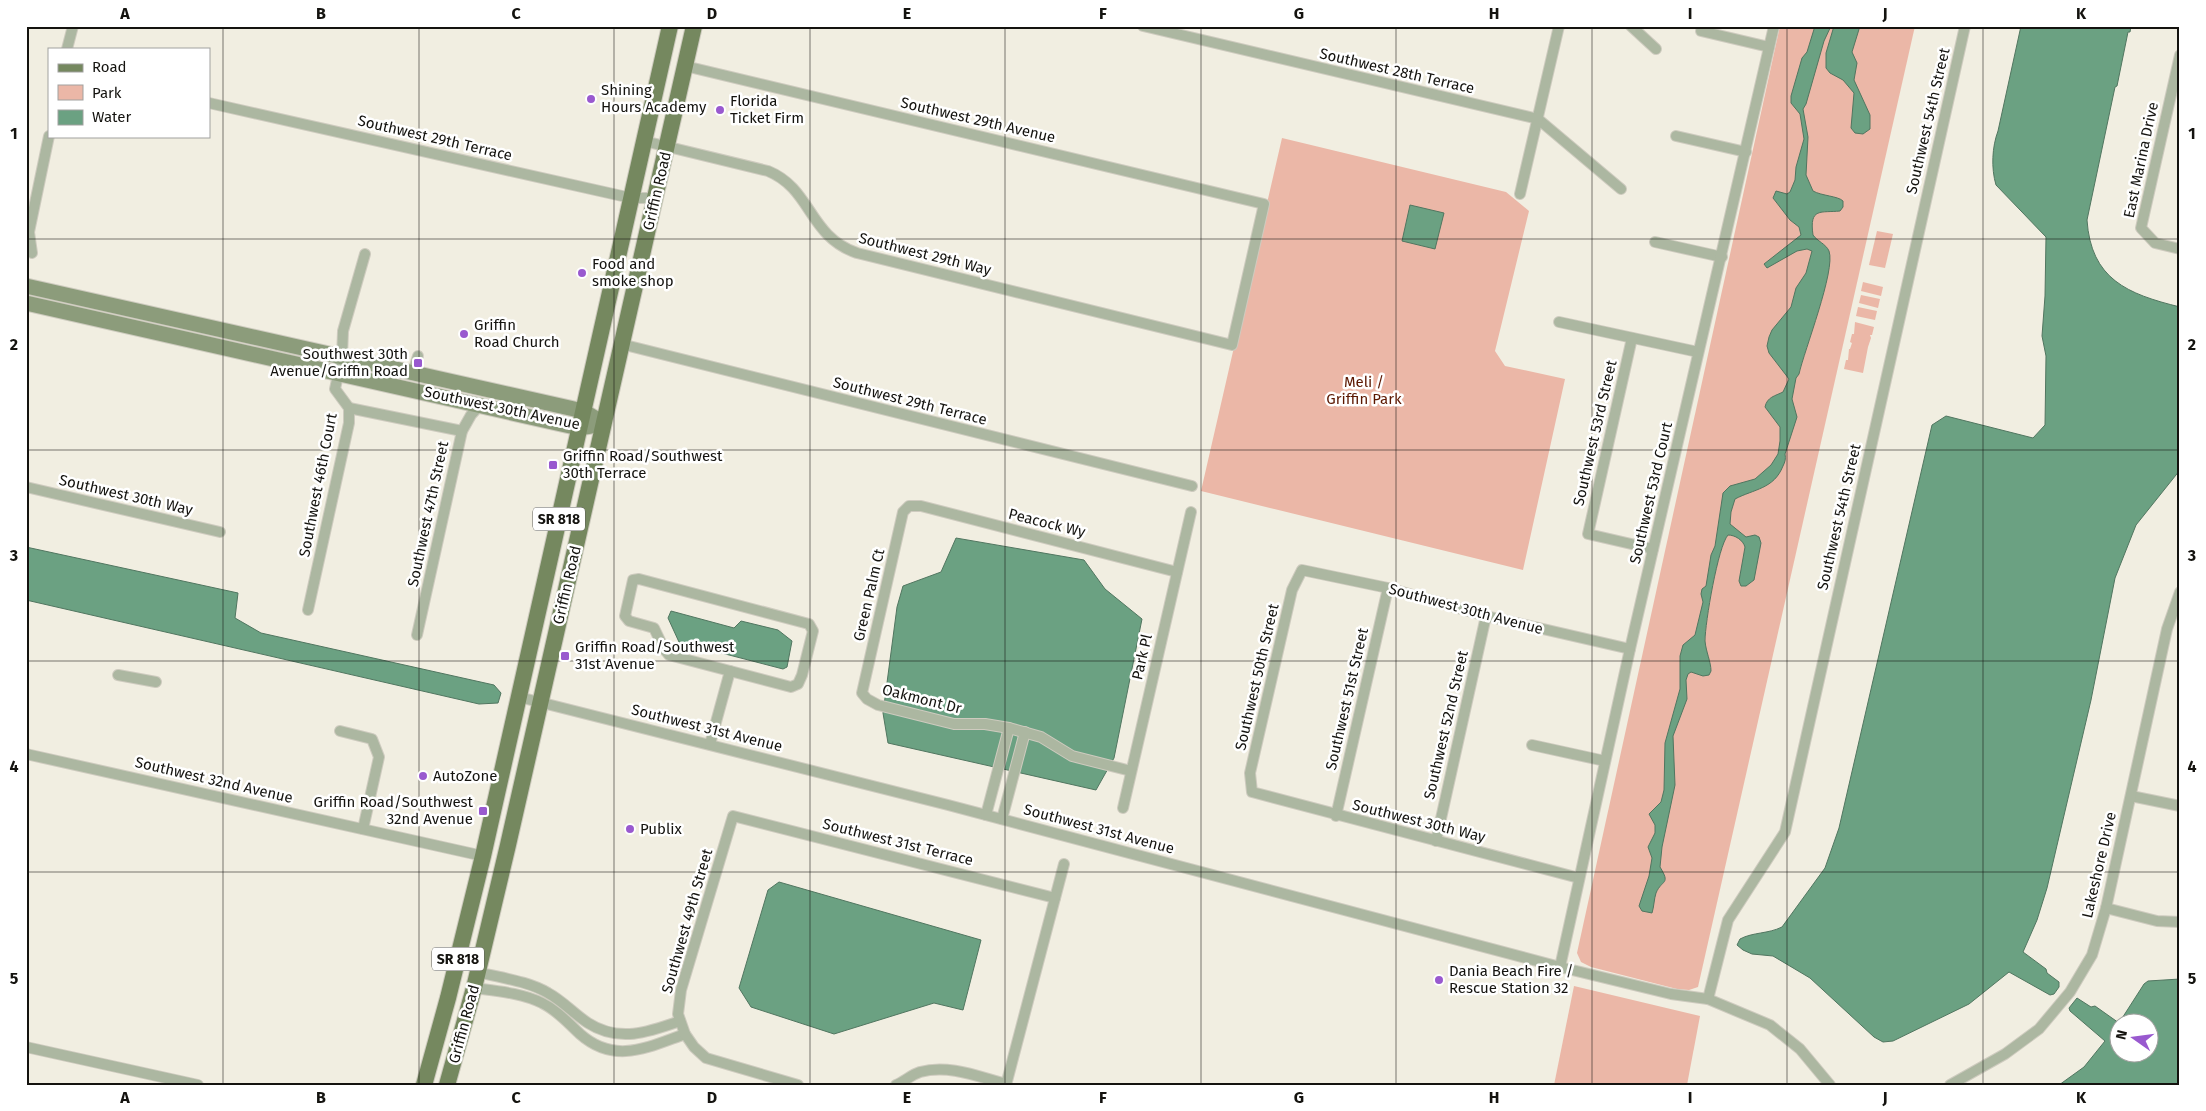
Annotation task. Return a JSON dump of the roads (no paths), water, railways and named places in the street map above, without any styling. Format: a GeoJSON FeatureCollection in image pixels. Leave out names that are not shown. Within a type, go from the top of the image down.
{"type":"FeatureCollection","features":[{"type":"Feature","properties":{"kind":"main road","name":"Griffin Road"},"geometry":{"type":"LineString","coordinates":[[424,1084],[448,998],[483,856],[670,26]]}},
{"type":"Feature","properties":{"kind":"main road","name":"Griffin Road"},"geometry":{"type":"LineString","coordinates":[[447,1085],[492,916],[694,26]]}},
{"type":"Feature","properties":{"kind":"main road","name":"Southwest 30th Avenue"},"geometry":{"type":"LineString","coordinates":[[26,286],[583,411],[603,423]]}},
{"type":"Feature","properties":{"kind":"main road","name":"Southwest 30th Avenue"},"geometry":{"type":"LineString","coordinates":[[26,303],[339,372],[579,428],[603,423]]}},
{"type":"Feature","properties":{"kind":"main road"},"geometry":{"type":"LineString","coordinates":[[483,856],[492,877],[492,916]]}},
{"type":"Feature","properties":{"kind":"street"},"geometry":{"type":"LineString","coordinates":[[67,48],[73,26]]}},
{"type":"Feature","properties":{"kind":"street","name":"Southwest 28th Terrace"},"geometry":{"type":"LineString","coordinates":[[1143,26],[1538,120],[1621,189]]}},
{"type":"Feature","properties":{"kind":"street"},"geometry":{"type":"LineString","coordinates":[[1520,194],[1559,26]]}},
{"type":"Feature","properties":{"kind":"street"},"geometry":{"type":"LineString","coordinates":[[1631,26],[1656,49]]}},
{"type":"Feature","properties":{"kind":"street","name":"Southwest 53rd Court"},"geometry":{"type":"LineString","coordinates":[[1560,967],[1630,649],[1774,26]]}},
{"type":"Feature","properties":{"kind":"street","name":"Southwest 54th Street"},"geometry":{"type":"LineString","coordinates":[[1708,999],[1728,920],[1784,832],[1965,26]]}},
{"type":"Feature","properties":{"kind":"street"},"geometry":{"type":"LineString","coordinates":[[1700,32],[1770,48]]}},
{"type":"Feature","properties":{"kind":"street","name":"East Marina Drive"},"geometry":{"type":"LineString","coordinates":[[2180,55],[2141,228],[2156,243],[2180,249]]}},
{"type":"Feature","properties":{"kind":"street","name":"Southwest 29th Avenue"},"geometry":{"type":"LineString","coordinates":[[685,66],[1264,204],[1232,345]]}},
{"type":"Feature","properties":{"kind":"street","name":"Southwest 29th Terrace"},"geometry":{"type":"LineString","coordinates":[[210,103],[631,198],[655,198]]}},
{"type":"Feature","properties":{"kind":"street"},"geometry":{"type":"LineString","coordinates":[[1676,136],[1746,152]]}},
{"type":"Feature","properties":{"kind":"street"},"geometry":{"type":"LineString","coordinates":[[32,253],[30,232],[49,138]]}},
{"type":"Feature","properties":{"kind":"street","name":"Southwest 29th Way"},"geometry":{"type":"LineString","coordinates":[[644,141],[768,170],[778,175],[793,186],[825,234],[845,249],[1232,345]]}},
{"type":"Feature","properties":{"kind":"street"},"geometry":{"type":"LineString","coordinates":[[1655,242],[1722,257]]}},
{"type":"Feature","properties":{"kind":"street","name":"Southwest 46th Court"},"geometry":{"type":"LineString","coordinates":[[308,610],[349,423],[349,408],[335,389],[342,357],[343,331],[365,254]]}},
{"type":"Feature","properties":{"kind":"street"},"geometry":{"type":"LineString","coordinates":[[1559,322],[1698,352]]}},
{"type":"Feature","properties":{"kind":"street","name":"Southwest 53rd Street"},"geometry":{"type":"LineString","coordinates":[[1632,338],[1588,534],[1653,550]]}},
{"type":"Feature","properties":{"kind":"street","name":"Southwest 29th Terrace"},"geometry":{"type":"LineString","coordinates":[[621,344],[1192,486]]}},
{"type":"Feature","properties":{"kind":"street"},"geometry":{"type":"LineString","coordinates":[[413,372],[418,356]]}},
{"type":"Feature","properties":{"kind":"street","name":"Southwest 47th Street"},"geometry":{"type":"LineString","coordinates":[[417,635],[462,431],[471,415],[480,405]]}},
{"type":"Feature","properties":{"kind":"street"},"geometry":{"type":"LineString","coordinates":[[349,408],[462,431]]}},
{"type":"Feature","properties":{"kind":"street","name":"Southwest 30th Way"},"geometry":{"type":"LineString","coordinates":[[26,487],[220,532]]}},
{"type":"Feature","properties":{"kind":"street","name":"Peacock Wy"},"geometry":{"type":"LineString","coordinates":[[909,506],[922,506],[1177,572]]}},
{"type":"Feature","properties":{"kind":"street","name":"Green Palm Ct"},"geometry":{"type":"LineString","coordinates":[[862,693],[903,512],[909,506]]}},
{"type":"Feature","properties":{"kind":"street","name":"Park Pl"},"geometry":{"type":"LineString","coordinates":[[1123,808],[1190,512]]}},
{"type":"Feature","properties":{"kind":"street","name":"Southwest 30th Avenue"},"geometry":{"type":"LineString","coordinates":[[1302,570],[1388,588],[1486,616],[1630,649]]}},
{"type":"Feature","properties":{"kind":"street","name":"Southwest 50th Street"},"geometry":{"type":"LineString","coordinates":[[1252,792],[1250,773],[1292,590],[1302,570]]}},
{"type":"Feature","properties":{"kind":"street"},"geometry":{"type":"LineString","coordinates":[[633,580],[809,624],[813,631],[798,684],[790,687],[730,671],[669,655],[654,628],[629,621],[625,616],[633,580]]}},
{"type":"Feature","properties":{"kind":"street","name":"Southwest 51st Street"},"geometry":{"type":"LineString","coordinates":[[1336,816],[1388,588]]}},
{"type":"Feature","properties":{"kind":"street","name":"Lakeshore Drive"},"geometry":{"type":"LineString","coordinates":[[1951,1085],[2005,1054],[2039,1029],[2070,992],[2092,955],[2106,908],[2167,629],[2180,592]]}},
{"type":"Feature","properties":{"kind":"street","name":"Southwest 52nd Street"},"geometry":{"type":"LineString","coordinates":[[1436,841],[1486,616]]}},
{"type":"Feature","properties":{"kind":"street"},"geometry":{"type":"LineString","coordinates":[[710,744],[730,671]]}},
{"type":"Feature","properties":{"kind":"street"},"geometry":{"type":"LineString","coordinates":[[118,675],[156,682]]}},
{"type":"Feature","properties":{"kind":"street","name":"Oakmont Dr"},"geometry":{"type":"LineString","coordinates":[[862,693],[867,699],[878,705],[944,721],[985,724],[1025,732]]}},
{"type":"Feature","properties":{"kind":"street","name":"Southwest 31st Avenue"},"geometry":{"type":"LineString","coordinates":[[519,697],[1002,819],[1560,967],[1671,994],[1708,999],[1770,1025],[1800,1049],[1830,1085]]}},
{"type":"Feature","properties":{"kind":"street"},"geometry":{"type":"LineString","coordinates":[[986,815],[1009,728]]}},
{"type":"Feature","properties":{"kind":"street"},"geometry":{"type":"LineString","coordinates":[[340,732],[372,739],[378,757],[363,829]]}},
{"type":"Feature","properties":{"kind":"street"},"geometry":{"type":"LineString","coordinates":[[1002,819],[1025,732],[1041,737],[1072,756],[1131,771]]}},
{"type":"Feature","properties":{"kind":"street"},"geometry":{"type":"LineString","coordinates":[[1532,745],[1606,761]]}},
{"type":"Feature","properties":{"kind":"street","name":"Southwest 32nd Avenue"},"geometry":{"type":"LineString","coordinates":[[26,754],[483,856]]}},
{"type":"Feature","properties":{"kind":"street","name":"Southwest 30th Way"},"geometry":{"type":"LineString","coordinates":[[1252,792],[1336,816],[1579,878]]}},
{"type":"Feature","properties":{"kind":"street"},"geometry":{"type":"LineString","coordinates":[[2131,796],[2180,806]]}},
{"type":"Feature","properties":{"kind":"street","name":"Southwest 31st Terrace"},"geometry":{"type":"LineString","coordinates":[[733,816],[1055,898]]}},
{"type":"Feature","properties":{"kind":"street","name":"Southwest 49th Street"},"geometry":{"type":"LineString","coordinates":[[685,1034],[678,1014],[681,990],[733,816]]}},
{"type":"Feature","properties":{"kind":"street"},"geometry":{"type":"LineString","coordinates":[[896,1085],[917,1073],[935,1070],[954,1071],[1006,1085],[1064,864]]}},
{"type":"Feature","properties":{"kind":"street"},"geometry":{"type":"LineString","coordinates":[[2106,908],[2157,921],[2180,922]]}},
{"type":"Feature","properties":{"kind":"street"},"geometry":{"type":"LineString","coordinates":[[478,972],[548,992],[588,1023],[615,1034],[633,1035],[648,1032],[680,1020]]}},
{"type":"Feature","properties":{"kind":"street"},"geometry":{"type":"LineString","coordinates":[[474,988],[503,992],[541,1002],[553,1009],[589,1040],[617,1052],[647,1048],[685,1034],[694,1047],[706,1058],[798,1085]]}},
{"type":"Feature","properties":{"kind":"street"},"geometry":{"type":"LineString","coordinates":[[26,1048],[198,1085]]}},
{"type":"Feature","properties":{"kind":"water"},"geometry":{"type":"Polygon","coordinates":[[[1815,26],[1831,26],[1824,41],[1803,109],[1808,137],[1806,175],[1813,191],[1841,199],[1843,207],[1840,211],[1818,213],[1813,220],[1813,235],[1828,249],[1830,261],[1819,311],[1799,374],[1796,378],[1792,399],[1797,417],[1784,463],[1779,474],[1769,484],[1735,499],[1731,512],[1730,524],[1746,537],[1755,535],[1759,537],[1761,543],[1754,580],[1746,586],[1741,586],[1739,581],[1745,547],[1738,538],[1728,535],[1716,569],[1707,618],[1705,641],[1711,671],[1709,675],[1703,676],[1691,672],[1688,674],[1686,680],[1687,699],[1673,736],[1675,785],[1662,847],[1660,867],[1665,879],[1656,893],[1652,913],[1642,911],[1639,906],[1649,876],[1652,858],[1648,847],[1655,833],[1655,825],[1649,814],[1661,802],[1664,790],[1665,743],[1680,689],[1680,656],[1683,645],[1695,635],[1703,602],[1702,589],[1706,586],[1711,555],[1715,546],[1723,493],[1730,486],[1755,479],[1771,465],[1778,454],[1780,427],[1765,407],[1769,399],[1783,392],[1789,379],[1769,353],[1767,346],[1772,330],[1791,307],[1796,288],[1806,273],[1812,251],[1807,249],[1797,251],[1767,268],[1764,264],[1801,235],[1799,227],[1790,220],[1773,198],[1776,191],[1787,194],[1790,192],[1795,180],[1796,167],[1804,139],[1800,114],[1791,103],[1791,96],[1802,58],[1807,52],[1815,26]]]}},
{"type":"Feature","properties":{"kind":"water"},"geometry":{"type":"Polygon","coordinates":[[[1834,26],[1860,26],[1852,52],[1857,63],[1854,80],[1870,115],[1870,129],[1863,134],[1855,133],[1851,128],[1854,93],[1843,80],[1830,73],[1826,68],[1826,53],[1834,26]]]}},
{"type":"Feature","properties":{"kind":"water"},"geometry":{"type":"Polygon","coordinates":[[[2021,26],[2131,26],[2130,32],[2128,32],[2117,86],[2115,87],[2087,220],[2090,240],[2096,257],[2104,270],[2115,281],[2144,296],[2180,307],[2180,470],[2136,525],[2115,578],[2091,700],[2047,888],[2037,920],[2023,952],[2046,969],[2047,973],[2059,982],[2059,987],[2054,994],[2050,995],[2009,972],[1969,1004],[1893,1041],[1883,1042],[1874,1037],[1810,978],[1773,956],[1752,954],[1737,945],[1740,939],[1745,937],[1782,927],[1825,868],[1839,828],[1932,425],[1946,416],[2033,438],[2045,425],[2046,356],[2042,336],[2046,237],[1996,185],[1993,165],[1994,144],[2021,26]]]}},
{"type":"Feature","properties":{"kind":"water"},"geometry":{"type":"Polygon","coordinates":[[[1410,205],[1444,213],[1435,249],[1402,241],[1410,205]]]}},
{"type":"Feature","properties":{"kind":"water"},"geometry":{"type":"Polygon","coordinates":[[[956,538],[1084,560],[1105,589],[1142,619],[1114,758],[1096,790],[888,743],[883,713],[897,607],[903,586],[941,572],[956,538]]]}},
{"type":"Feature","properties":{"kind":"water"},"geometry":{"type":"Polygon","coordinates":[[[26,547],[238,593],[235,618],[261,633],[494,685],[501,693],[498,703],[479,704],[26,600],[26,547]]]}},
{"type":"Feature","properties":{"kind":"water"},"geometry":{"type":"Polygon","coordinates":[[[671,611],[734,628],[741,621],[778,630],[792,641],[787,667],[783,669],[679,642],[668,618],[671,611]]]}},
{"type":"Feature","properties":{"kind":"water"},"geometry":{"type":"Polygon","coordinates":[[[779,882],[981,940],[963,1010],[934,1003],[834,1034],[751,1007],[739,988],[768,890],[779,882]]]}},
{"type":"Feature","properties":{"kind":"water"},"geometry":{"type":"Polygon","coordinates":[[[2180,979],[2180,1085],[2059,1085],[2084,1067],[2105,1041],[2070,1011],[2069,1008],[2077,998],[2091,1007],[2095,1006],[2108,1015],[2108,1064],[2158,1064],[2158,1014],[2125,1014],[2144,984],[2148,981],[2180,979]]]}},
{"type":"Feature","properties":{"kind":"place","name":"Shining Hours Academy"},"geometry":{"type":"Point","coordinates":[591,99]}},
{"type":"Feature","properties":{"kind":"place","name":"Florida Ticket Firm"},"geometry":{"type":"Point","coordinates":[720,110]}},
{"type":"Feature","properties":{"kind":"place","name":"Food and smoke shop"},"geometry":{"type":"Point","coordinates":[582,273]}},
{"type":"Feature","properties":{"kind":"place","name":"Griffin Road Church"},"geometry":{"type":"Point","coordinates":[464,334]}},
{"type":"Feature","properties":{"kind":"place","name":"Southwest 30th Avenue/Griffin Road"},"geometry":{"type":"Point","coordinates":[418,363]}},
{"type":"Feature","properties":{"kind":"place","name":"Griffin Road/Southwest 30th Terrace"},"geometry":{"type":"Point","coordinates":[553,465]}},
{"type":"Feature","properties":{"kind":"place","name":"Griffin Road/Southwest 31st Avenue"},"geometry":{"type":"Point","coordinates":[565,656]}},
{"type":"Feature","properties":{"kind":"place","name":"AutoZone"},"geometry":{"type":"Point","coordinates":[423,776]}},
{"type":"Feature","properties":{"kind":"place","name":"Griffin Road/Southwest 32nd Avenue"},"geometry":{"type":"Point","coordinates":[483,811]}},
{"type":"Feature","properties":{"kind":"place","name":"Publix"},"geometry":{"type":"Point","coordinates":[630,829]}},
{"type":"Feature","properties":{"kind":"place","name":"Dania Beach Fire / Rescue Station 32"},"geometry":{"type":"Point","coordinates":[1439,980]}},
{"type":"Feature","properties":{"kind":"park label","name":"Meli / Griffin Park"},"geometry":{"type":"Point","coordinates":[1364,390]}}]}
